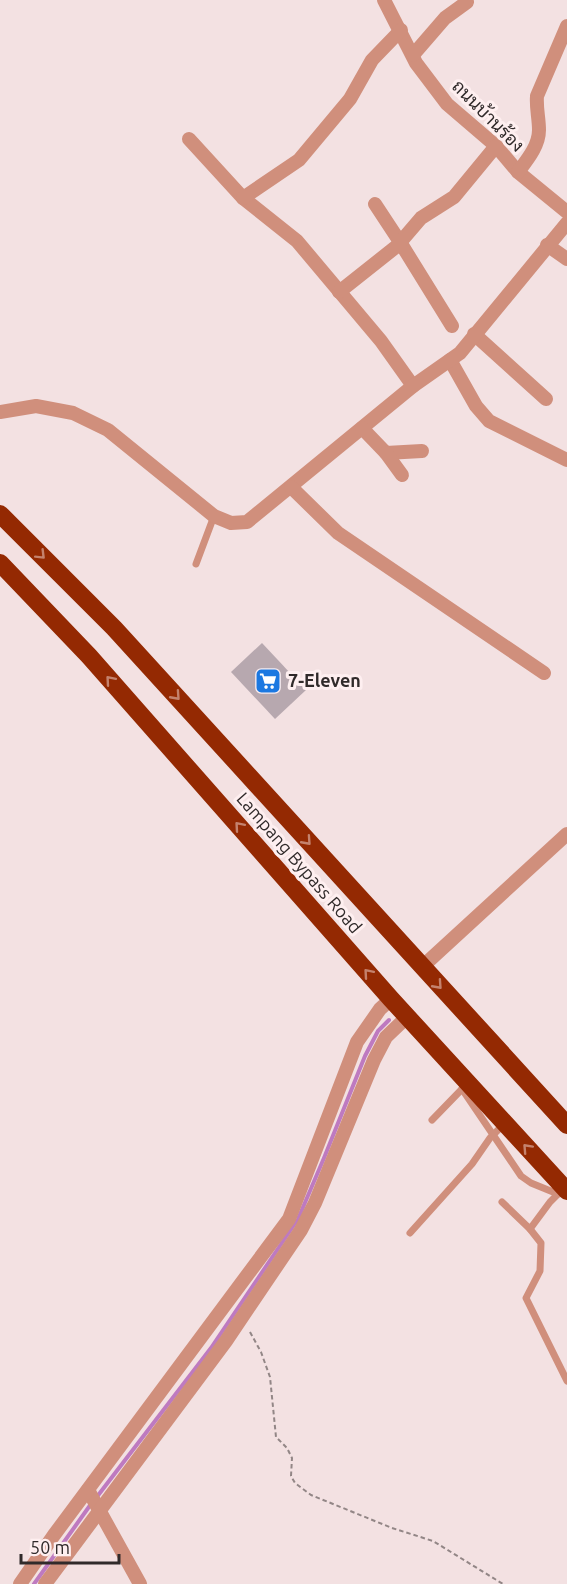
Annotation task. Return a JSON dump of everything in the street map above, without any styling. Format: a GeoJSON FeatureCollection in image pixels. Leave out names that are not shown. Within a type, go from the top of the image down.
{"type":"FeatureCollection","features":[{"type":"Feature","properties":{"kind":"highway","name":"Lampang Bypass Road"},"geometry":{"type":"LineString","coordinates":[[0,514],[114,628],[567,1125]]}},
{"type":"Feature","properties":{"kind":"highway","name":"Lampang Bypass Road"},"geometry":{"type":"LineString","coordinates":[[0,563],[89,656],[407,1017],[499,1129],[563,1191]]}},
{"type":"Feature","properties":{"kind":"street","name":"ถนนบ้านร้อง"},"geometry":{"type":"LineString","coordinates":[[384,0],[413,55],[447,104],[496,146],[518,172],[567,212]]}},
{"type":"Feature","properties":{"kind":"street"},"geometry":{"type":"LineString","coordinates":[[413,55],[445,18],[467,2]]}},
{"type":"Feature","properties":{"kind":"street"},"geometry":{"type":"LineString","coordinates":[[518,172],[535,148],[539,131],[537,96],[567,26]]}},
{"type":"Feature","properties":{"kind":"street"},"geometry":{"type":"LineString","coordinates":[[243,198],[299,160],[350,99],[372,60],[401,30]]}},
{"type":"Feature","properties":{"kind":"street"},"geometry":{"type":"LineString","coordinates":[[189,139],[243,198],[297,241],[381,341],[413,386]]}},
{"type":"Feature","properties":{"kind":"street"},"geometry":{"type":"LineString","coordinates":[[339,292],[400,242],[421,218],[454,197],[496,146]]}},
{"type":"Feature","properties":{"kind":"street"},"geometry":{"type":"LineString","coordinates":[[375,204],[452,326]]}},
{"type":"Feature","properties":{"kind":"street"},"geometry":{"type":"LineString","coordinates":[[0,412],[36,406],[73,413],[108,430],[214,516],[231,523],[247,522],[413,386],[460,353],[567,223]]}},
{"type":"Feature","properties":{"kind":"street"},"geometry":{"type":"LineString","coordinates":[[548,245],[567,259]]}},
{"type":"Feature","properties":{"kind":"street"},"geometry":{"type":"LineString","coordinates":[[474,334],[546,399]]}},
{"type":"Feature","properties":{"kind":"street"},"geometry":{"type":"LineString","coordinates":[[450,360],[476,406],[489,421],[567,460]]}},
{"type":"Feature","properties":{"kind":"street"},"geometry":{"type":"LineString","coordinates":[[362,428],[386,453],[402,475]]}},
{"type":"Feature","properties":{"kind":"street"},"geometry":{"type":"LineString","coordinates":[[386,453],[422,451]]}},
{"type":"Feature","properties":{"kind":"street"},"geometry":{"type":"LineString","coordinates":[[291,487],[338,533],[544,673]]}},
{"type":"Feature","properties":{"kind":"street"},"geometry":{"type":"LineString","coordinates":[[422,967],[567,834]]}},
{"type":"Feature","properties":{"kind":"street"},"geometry":{"type":"LineString","coordinates":[[20,1584],[289,1219],[357,1042],[380,1009],[391,999]]}},
{"type":"Feature","properties":{"kind":"street"},"geometry":{"type":"LineString","coordinates":[[45,1584],[226,1341],[301,1230],[315,1203],[374,1060],[386,1037],[407,1017]]}},
{"type":"Feature","properties":{"kind":"street"},"geometry":{"type":"LineString","coordinates":[[319,1141],[337,1149]]}},
{"type":"Feature","properties":{"kind":"street"},"geometry":{"type":"LineString","coordinates":[[289,1219],[301,1230]]}},
{"type":"Feature","properties":{"kind":"street"},"geometry":{"type":"LineString","coordinates":[[209,1328],[226,1341]]}},
{"type":"Feature","properties":{"kind":"street"},"geometry":{"type":"LineString","coordinates":[[88,1490],[140,1584]]}},
{"type":"Feature","properties":{"kind":"street"},"geometry":{"type":"LineString","coordinates":[[54,1535],[70,1548]]}},
{"type":"Feature","properties":{"kind":"lane"},"geometry":{"type":"LineString","coordinates":[[196,564],[214,516]]}},
{"type":"Feature","properties":{"kind":"lane"},"geometry":{"type":"LineString","coordinates":[[432,1120],[465,1086]]}},
{"type":"Feature","properties":{"kind":"lane"},"geometry":{"type":"LineString","coordinates":[[410,1233],[472,1164],[499,1129]]}},
{"type":"Feature","properties":{"kind":"lane"},"geometry":{"type":"LineString","coordinates":[[530,1229],[563,1191]]}},
{"type":"Feature","properties":{"kind":"lane"},"geometry":{"type":"LineString","coordinates":[[502,1202],[541,1243],[540,1271],[526,1298],[567,1382]]}},
{"type":"Feature","properties":{"kind":"path"},"geometry":{"type":"LineString","coordinates":[[239,1321],[250,1332],[261,1352],[270,1377],[276,1437],[287,1448],[292,1458],[291,1476],[295,1483],[311,1495],[392,1528],[433,1541],[503,1584]]}},
{"type":"Feature","properties":{"kind":"building","name":"7-Eleven"},"geometry":{"type":"Polygon","coordinates":[[[262,643],[306,690],[275,719],[231,672],[262,643]]]}},
{"type":"Feature","properties":{"kind":"waterway"},"geometry":{"type":"LineString","coordinates":[[96,1498],[211,1348],[298,1219],[365,1056],[378,1031],[389,1020]]}},
{"type":"Feature","properties":{"kind":"waterway"},"geometry":{"type":"LineString","coordinates":[[34,1584],[91,1504]]}},
{"type":"Feature","properties":{"kind":"place","name":"7-Eleven"},"geometry":{"type":"Point","coordinates":[268,681]}}]}
